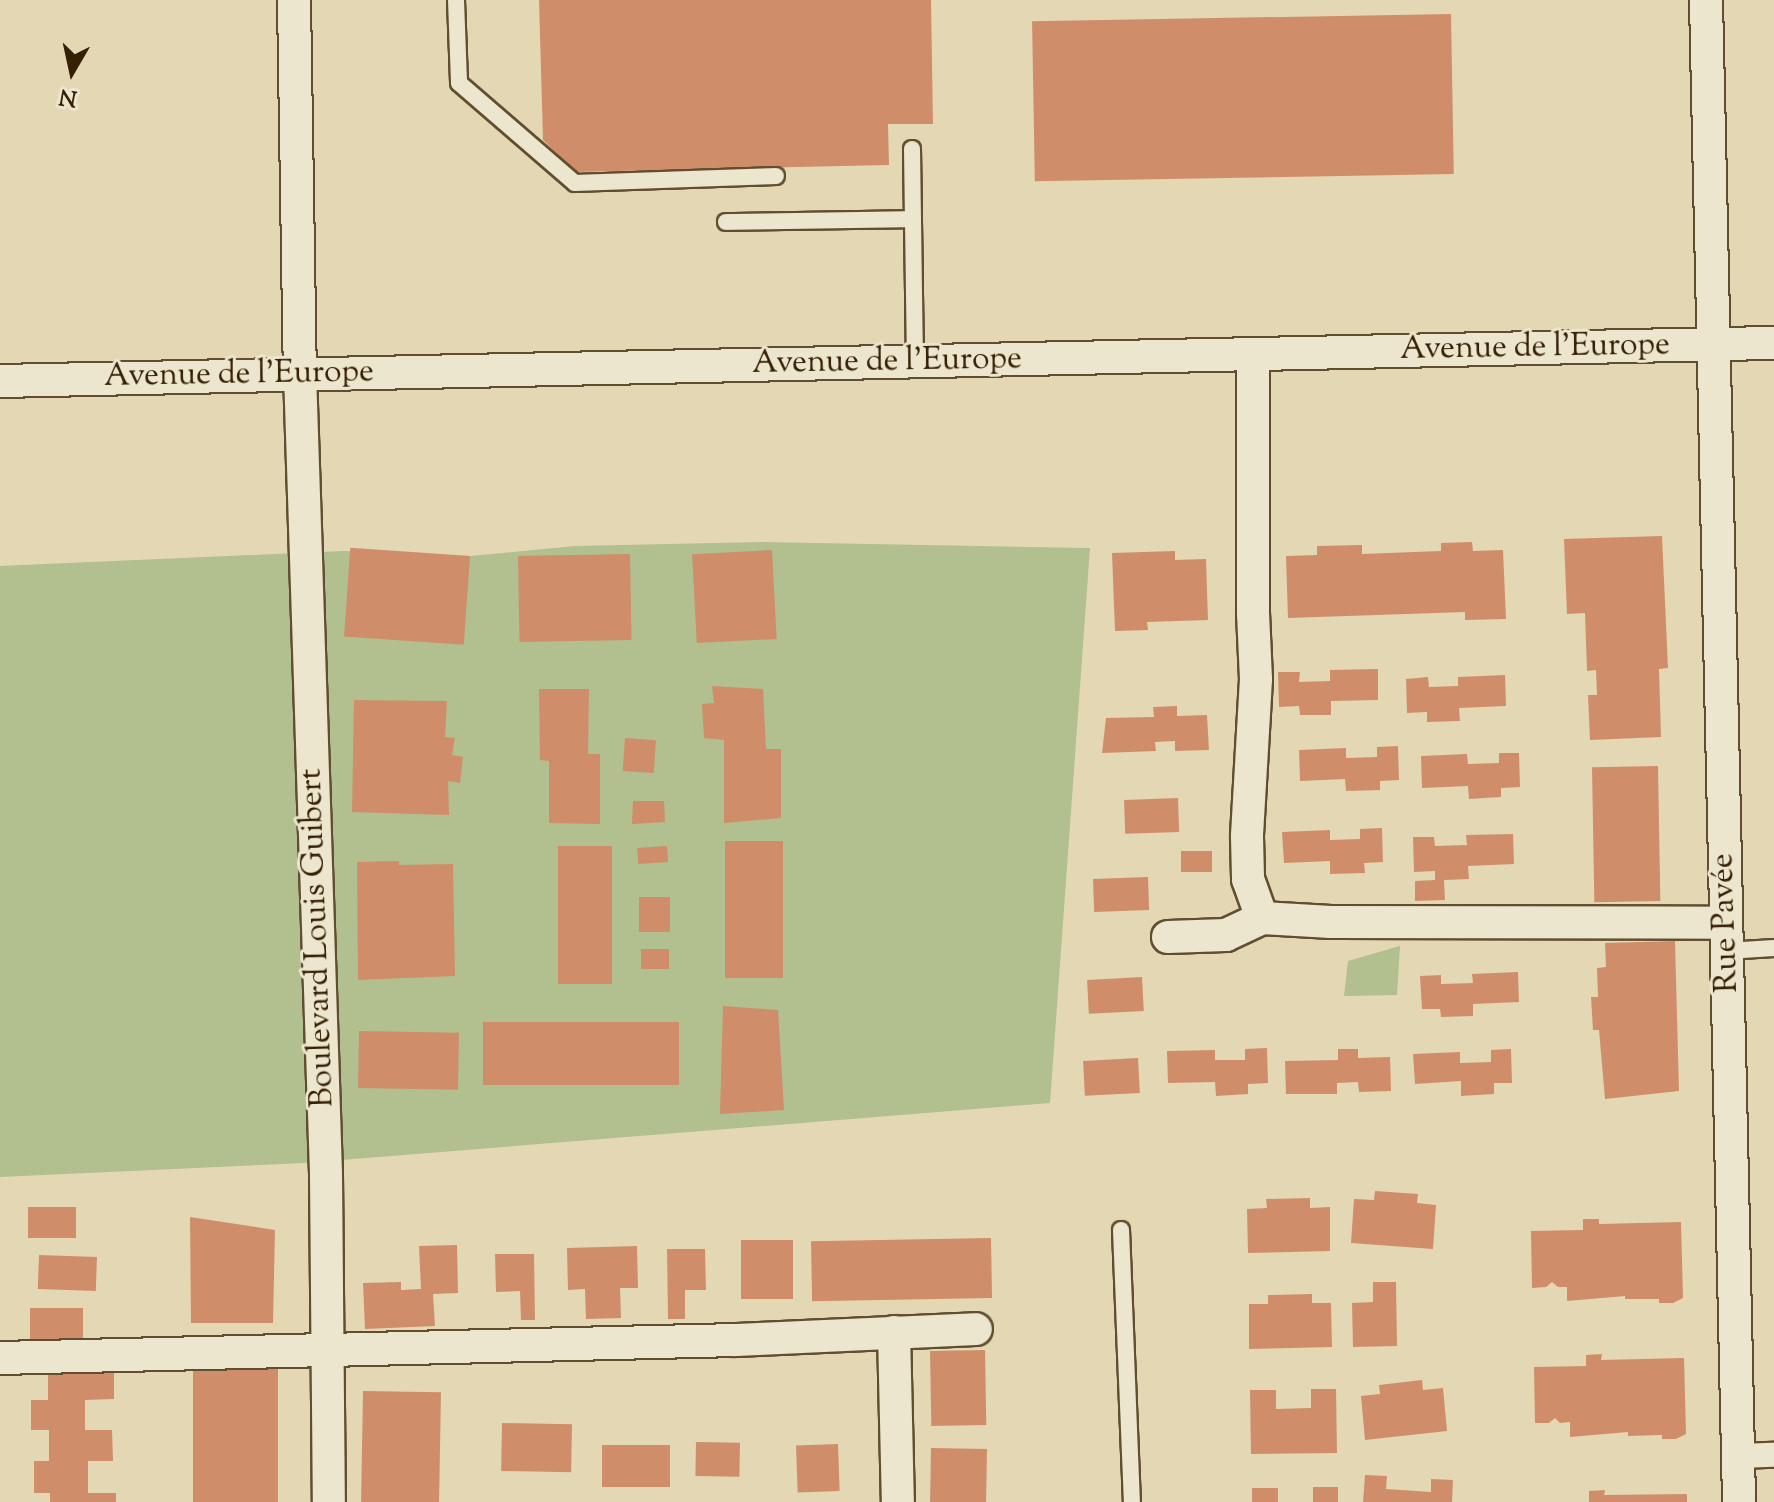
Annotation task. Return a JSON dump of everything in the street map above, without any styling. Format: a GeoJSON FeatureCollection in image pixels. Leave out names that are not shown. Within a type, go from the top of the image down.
{"type":"FeatureCollection","features":[{"type":"Feature","properties":{"kind":"street","name":"Boulevard Louis Guibert"},"geometry":{"type":"LineString","coordinates":[[294,0],[300,373],[326,1159],[325,1350],[329,1502]]}},
{"type":"Feature","properties":{"kind":"street","name":"Rue Pavée"},"geometry":{"type":"LineString","coordinates":[[1706,0],[1739,1502]]}},
{"type":"Feature","properties":{"kind":"street","name":"Avenue de l'Europe"},"geometry":{"type":"LineString","coordinates":[[0,381],[1774,343]]}},
{"type":"Feature","properties":{"kind":"street"},"geometry":{"type":"LineString","coordinates":[[1253,354],[1256,679],[1247,837],[1248,879],[1262,918]]}},
{"type":"Feature","properties":{"kind":"street"},"geometry":{"type":"LineString","coordinates":[[1168,937],[1226,935],[1262,918],[1726,937]]}},
{"type":"Feature","properties":{"kind":"street"},"geometry":{"type":"LineString","coordinates":[[0,1358],[976,1329]]}},
{"type":"Feature","properties":{"kind":"street"},"geometry":{"type":"LineString","coordinates":[[894,1332],[898,1502]]}},
{"type":"Feature","properties":{"kind":"street"},"geometry":{"type":"LineString","coordinates":[[1739,1456],[1774,1455]]}},
{"type":"Feature","properties":{"kind":"lane"},"geometry":{"type":"LineString","coordinates":[[456,0],[459,83],[575,183],[776,176]]}},
{"type":"Feature","properties":{"kind":"lane"},"geometry":{"type":"LineString","coordinates":[[912,149],[915,361]]}},
{"type":"Feature","properties":{"kind":"lane"},"geometry":{"type":"LineString","coordinates":[[726,222],[913,219]]}},
{"type":"Feature","properties":{"kind":"lane"},"geometry":{"type":"LineString","coordinates":[[1726,937],[1774,948]]}},
{"type":"Feature","properties":{"kind":"lane"},"geometry":{"type":"LineString","coordinates":[[1121,1230],[1132,1502]]}},
{"type":"Feature","properties":{"kind":"green space"},"geometry":{"type":"Polygon","coordinates":[[[761,542],[1090,548],[1050,1103],[304,1163],[0,1177],[0,566],[343,551],[470,556],[575,546],[761,542]]]}},
{"type":"Feature","properties":{"kind":"green space"},"geometry":{"type":"Polygon","coordinates":[[[1400,946],[1397,995],[1344,996],[1348,961],[1400,946]]]}},
{"type":"Feature","properties":{"kind":"building"},"geometry":{"type":"Polygon","coordinates":[[[539,0],[931,0],[933,124],[888,124],[889,165],[575,172],[543,140],[539,0]]]}},
{"type":"Feature","properties":{"kind":"building"},"geometry":{"type":"Polygon","coordinates":[[[1451,14],[1454,174],[1035,181],[1032,21],[1451,14]]]}},
{"type":"Feature","properties":{"kind":"building"},"geometry":{"type":"Polygon","coordinates":[[[1662,536],[1668,668],[1659,669],[1661,737],[1590,740],[1588,695],[1597,695],[1596,670],[1587,671],[1585,613],[1567,614],[1564,539],[1662,536]]]}},
{"type":"Feature","properties":{"kind":"building"},"geometry":{"type":"Polygon","coordinates":[[[1472,542],[1473,551],[1503,550],[1506,619],[1465,620],[1465,612],[1288,618],[1286,556],[1317,555],[1317,546],[1362,545],[1362,554],[1441,551],[1441,543],[1472,542]]]}},
{"type":"Feature","properties":{"kind":"building"},"geometry":{"type":"Polygon","coordinates":[[[350,548],[470,556],[464,645],[344,636],[350,548]]]}},
{"type":"Feature","properties":{"kind":"building"},"geometry":{"type":"Polygon","coordinates":[[[772,550],[777,639],[697,643],[692,554],[772,550]]]}},
{"type":"Feature","properties":{"kind":"building"},"geometry":{"type":"Polygon","coordinates":[[[1175,551],[1175,560],[1206,559],[1208,620],[1147,622],[1148,630],[1115,631],[1112,553],[1175,551]]]}},
{"type":"Feature","properties":{"kind":"building"},"geometry":{"type":"Polygon","coordinates":[[[630,554],[632,640],[520,642],[518,556],[630,554]]]}},
{"type":"Feature","properties":{"kind":"building"},"geometry":{"type":"Polygon","coordinates":[[[1378,669],[1378,700],[1331,701],[1331,715],[1300,715],[1299,706],[1279,707],[1278,672],[1300,672],[1299,682],[1330,681],[1330,670],[1378,669]]]}},
{"type":"Feature","properties":{"kind":"building"},"geometry":{"type":"Polygon","coordinates":[[[1505,675],[1506,706],[1459,708],[1460,721],[1427,722],[1427,712],[1407,713],[1406,679],[1428,677],[1429,687],[1458,686],[1458,677],[1505,675]]]}},
{"type":"Feature","properties":{"kind":"building"},"geometry":{"type":"Polygon","coordinates":[[[712,686],[763,689],[766,749],[781,749],[781,818],[724,823],[724,740],[704,738],[702,704],[714,703],[712,686]]]}},
{"type":"Feature","properties":{"kind":"building"},"geometry":{"type":"Polygon","coordinates":[[[539,689],[589,689],[588,754],[600,754],[600,824],[549,823],[549,761],[540,760],[539,689]]]}},
{"type":"Feature","properties":{"kind":"building"},"geometry":{"type":"Polygon","coordinates":[[[354,700],[447,701],[445,737],[455,738],[452,755],[463,757],[460,783],[448,781],[449,815],[352,812],[354,700]]]}},
{"type":"Feature","properties":{"kind":"building"},"geometry":{"type":"Polygon","coordinates":[[[1177,706],[1177,716],[1207,715],[1209,750],[1175,751],[1175,741],[1155,742],[1156,751],[1102,753],[1106,718],[1154,717],[1153,707],[1177,706]]]}},
{"type":"Feature","properties":{"kind":"building"},"geometry":{"type":"Polygon","coordinates":[[[625,738],[656,740],[654,773],[623,771],[625,738]]]}},
{"type":"Feature","properties":{"kind":"building"},"geometry":{"type":"Polygon","coordinates":[[[1398,746],[1399,780],[1380,781],[1380,790],[1346,791],[1345,779],[1300,781],[1299,750],[1346,748],[1346,758],[1377,757],[1377,747],[1398,746]]]}},
{"type":"Feature","properties":{"kind":"building"},"geometry":{"type":"Polygon","coordinates":[[[1499,753],[1519,753],[1520,787],[1501,788],[1501,797],[1469,799],[1468,786],[1422,788],[1421,756],[1467,754],[1468,764],[1499,763],[1499,753]]]}},
{"type":"Feature","properties":{"kind":"building"},"geometry":{"type":"Polygon","coordinates":[[[1658,766],[1660,901],[1594,902],[1592,767],[1658,766]]]}},
{"type":"Feature","properties":{"kind":"building"},"geometry":{"type":"Polygon","coordinates":[[[1178,798],[1179,832],[1125,834],[1124,800],[1178,798]]]}},
{"type":"Feature","properties":{"kind":"building"},"geometry":{"type":"Polygon","coordinates":[[[633,801],[664,801],[665,822],[632,824],[633,801]]]}},
{"type":"Feature","properties":{"kind":"building"},"geometry":{"type":"Polygon","coordinates":[[[1382,828],[1383,862],[1364,863],[1365,873],[1330,874],[1330,861],[1284,863],[1282,832],[1330,830],[1330,840],[1360,839],[1360,829],[1382,828]]]}},
{"type":"Feature","properties":{"kind":"building"},"geometry":{"type":"Polygon","coordinates":[[[1513,834],[1514,864],[1468,866],[1469,879],[1444,880],[1445,900],[1415,901],[1415,881],[1435,880],[1435,871],[1414,872],[1413,837],[1434,837],[1435,846],[1467,845],[1466,835],[1513,834]]]}},
{"type":"Feature","properties":{"kind":"building"},"geometry":{"type":"Polygon","coordinates":[[[725,841],[783,841],[783,978],[725,978],[725,841]]]}},
{"type":"Feature","properties":{"kind":"building"},"geometry":{"type":"Polygon","coordinates":[[[558,846],[612,846],[612,984],[558,984],[558,846]]]}},
{"type":"Feature","properties":{"kind":"building"},"geometry":{"type":"Polygon","coordinates":[[[667,846],[668,862],[638,864],[637,848],[667,846]]]}},
{"type":"Feature","properties":{"kind":"building"},"geometry":{"type":"Polygon","coordinates":[[[1181,851],[1212,851],[1212,872],[1181,872],[1181,851]]]}},
{"type":"Feature","properties":{"kind":"building"},"geometry":{"type":"Polygon","coordinates":[[[399,861],[399,865],[453,864],[455,976],[358,980],[357,862],[399,861]]]}},
{"type":"Feature","properties":{"kind":"building"},"geometry":{"type":"Polygon","coordinates":[[[1148,877],[1149,910],[1094,912],[1093,879],[1148,877]]]}},
{"type":"Feature","properties":{"kind":"building"},"geometry":{"type":"Polygon","coordinates":[[[639,897],[670,897],[670,932],[639,932],[639,897]]]}},
{"type":"Feature","properties":{"kind":"building"},"geometry":{"type":"Polygon","coordinates":[[[1675,941],[1679,1091],[1605,1099],[1599,1030],[1593,1030],[1591,997],[1598,997],[1597,968],[1606,967],[1605,943],[1675,941]]]}},
{"type":"Feature","properties":{"kind":"building"},"geometry":{"type":"Polygon","coordinates":[[[641,949],[669,949],[669,969],[641,969],[641,949]]]}},
{"type":"Feature","properties":{"kind":"building"},"geometry":{"type":"Polygon","coordinates":[[[1518,972],[1519,1002],[1473,1004],[1473,1016],[1441,1017],[1440,1009],[1422,1009],[1420,976],[1441,975],[1441,984],[1473,983],[1472,974],[1518,972]]]}},
{"type":"Feature","properties":{"kind":"building"},"geometry":{"type":"Polygon","coordinates":[[[1142,977],[1144,1011],[1089,1014],[1087,980],[1142,977]]]}},
{"type":"Feature","properties":{"kind":"building"},"geometry":{"type":"Polygon","coordinates":[[[723,1006],[778,1010],[784,1110],[720,1114],[723,1006]]]}},
{"type":"Feature","properties":{"kind":"building"},"geometry":{"type":"Polygon","coordinates":[[[483,1022],[679,1022],[679,1085],[483,1085],[483,1022]]]}},
{"type":"Feature","properties":{"kind":"building"},"geometry":{"type":"Polygon","coordinates":[[[359,1031],[459,1033],[458,1090],[358,1088],[359,1031]]]}},
{"type":"Feature","properties":{"kind":"building"},"geometry":{"type":"Polygon","coordinates":[[[1267,1048],[1268,1083],[1248,1084],[1248,1094],[1216,1096],[1215,1082],[1168,1083],[1167,1051],[1215,1050],[1215,1060],[1245,1060],[1245,1049],[1267,1048]]]}},
{"type":"Feature","properties":{"kind":"building"},"geometry":{"type":"Polygon","coordinates":[[[1338,1049],[1358,1049],[1358,1058],[1390,1057],[1391,1091],[1359,1092],[1358,1082],[1337,1083],[1337,1094],[1286,1094],[1285,1061],[1338,1060],[1338,1049]]]}},
{"type":"Feature","properties":{"kind":"building"},"geometry":{"type":"Polygon","coordinates":[[[1511,1049],[1512,1083],[1494,1083],[1494,1094],[1461,1096],[1461,1081],[1415,1084],[1413,1054],[1460,1052],[1460,1063],[1491,1062],[1491,1050],[1511,1049]]]}},
{"type":"Feature","properties":{"kind":"building"},"geometry":{"type":"Polygon","coordinates":[[[1138,1058],[1140,1093],[1085,1096],[1083,1061],[1138,1058]]]}},
{"type":"Feature","properties":{"kind":"building"},"geometry":{"type":"Polygon","coordinates":[[[1375,1191],[1418,1194],[1417,1203],[1436,1205],[1433,1249],[1351,1243],[1354,1199],[1374,1200],[1375,1191]]]}},
{"type":"Feature","properties":{"kind":"building"},"geometry":{"type":"Polygon","coordinates":[[[1310,1198],[1310,1208],[1330,1207],[1330,1251],[1248,1253],[1247,1209],[1267,1208],[1266,1199],[1310,1198]]]}},
{"type":"Feature","properties":{"kind":"building"},"geometry":{"type":"Polygon","coordinates":[[[28,1207],[76,1207],[76,1238],[28,1238],[28,1207]]]}},
{"type":"Feature","properties":{"kind":"building"},"geometry":{"type":"Polygon","coordinates":[[[190,1217],[275,1230],[273,1323],[191,1323],[190,1217]]]}},
{"type":"Feature","properties":{"kind":"building"},"geometry":{"type":"Polygon","coordinates":[[[1583,1219],[1599,1219],[1599,1224],[1681,1222],[1683,1298],[1673,1303],[1659,1303],[1659,1299],[1625,1299],[1625,1296],[1567,1301],[1567,1287],[1558,1287],[1552,1282],[1546,1287],[1532,1288],[1531,1231],[1583,1230],[1583,1219]]]}},
{"type":"Feature","properties":{"kind":"building"},"geometry":{"type":"Polygon","coordinates":[[[991,1238],[992,1298],[812,1301],[811,1241],[991,1238]]]}},
{"type":"Feature","properties":{"kind":"building"},"geometry":{"type":"Polygon","coordinates":[[[741,1240],[793,1240],[793,1299],[741,1299],[741,1240]]]}},
{"type":"Feature","properties":{"kind":"building"},"geometry":{"type":"Polygon","coordinates":[[[457,1245],[458,1293],[433,1294],[435,1326],[365,1329],[363,1283],[401,1282],[401,1290],[421,1289],[419,1246],[457,1245]]]}},
{"type":"Feature","properties":{"kind":"building"},"geometry":{"type":"Polygon","coordinates":[[[637,1246],[638,1288],[620,1288],[621,1318],[586,1319],[585,1289],[568,1290],[567,1248],[637,1246]]]}},
{"type":"Feature","properties":{"kind":"building"},"geometry":{"type":"Polygon","coordinates":[[[667,1249],[705,1249],[706,1290],[685,1290],[685,1319],[668,1319],[667,1249]]]}},
{"type":"Feature","properties":{"kind":"building"},"geometry":{"type":"Polygon","coordinates":[[[495,1254],[534,1254],[535,1320],[521,1320],[520,1291],[496,1292],[495,1254]]]}},
{"type":"Feature","properties":{"kind":"building"},"geometry":{"type":"Polygon","coordinates":[[[39,1255],[97,1257],[96,1291],[38,1289],[39,1255]]]}},
{"type":"Feature","properties":{"kind":"building"},"geometry":{"type":"Polygon","coordinates":[[[1373,1282],[1396,1282],[1397,1346],[1353,1347],[1352,1303],[1373,1302],[1373,1282]]]}},
{"type":"Feature","properties":{"kind":"building"},"geometry":{"type":"Polygon","coordinates":[[[1312,1294],[1312,1303],[1331,1303],[1332,1347],[1249,1349],[1249,1304],[1268,1304],[1268,1295],[1312,1294]]]}},
{"type":"Feature","properties":{"kind":"building"},"geometry":{"type":"Polygon","coordinates":[[[30,1308],[83,1308],[83,1340],[30,1340],[30,1308]]]}},
{"type":"Feature","properties":{"kind":"building"},"geometry":{"type":"Polygon","coordinates":[[[985,1350],[986,1425],[931,1426],[930,1351],[985,1350]]]}},
{"type":"Feature","properties":{"kind":"building"},"geometry":{"type":"Polygon","coordinates":[[[1602,1354],[1601,1360],[1684,1358],[1686,1434],[1676,1439],[1662,1439],[1662,1435],[1628,1436],[1628,1432],[1570,1437],[1570,1422],[1560,1423],[1555,1418],[1549,1423],[1535,1423],[1534,1367],[1586,1366],[1586,1355],[1602,1354]]]}},
{"type":"Feature","properties":{"kind":"building"},"geometry":{"type":"Polygon","coordinates":[[[193,1363],[278,1363],[278,1502],[193,1502],[193,1363]]]}},
{"type":"Feature","properties":{"kind":"building"},"geometry":{"type":"Polygon","coordinates":[[[48,1368],[114,1369],[114,1399],[85,1400],[85,1430],[112,1430],[113,1461],[88,1461],[88,1493],[116,1493],[116,1502],[50,1502],[50,1493],[34,1493],[34,1461],[49,1461],[49,1430],[31,1430],[31,1400],[48,1400],[48,1368]]]}},
{"type":"Feature","properties":{"kind":"building"},"geometry":{"type":"Polygon","coordinates":[[[1422,1380],[1423,1390],[1443,1388],[1447,1431],[1365,1440],[1361,1396],[1380,1394],[1379,1385],[1422,1380]]]}},
{"type":"Feature","properties":{"kind":"building"},"geometry":{"type":"Polygon","coordinates":[[[1311,1389],[1336,1389],[1337,1453],[1251,1454],[1250,1390],[1276,1390],[1276,1409],[1311,1408],[1311,1389]]]}},
{"type":"Feature","properties":{"kind":"building"},"geometry":{"type":"Polygon","coordinates":[[[363,1391],[441,1392],[439,1502],[361,1502],[363,1391]]]}},
{"type":"Feature","properties":{"kind":"building"},"geometry":{"type":"Polygon","coordinates":[[[502,1423],[572,1424],[571,1472],[501,1471],[502,1423]]]}},
{"type":"Feature","properties":{"kind":"building"},"geometry":{"type":"Polygon","coordinates":[[[696,1442],[740,1443],[739,1477],[695,1476],[696,1442]]]}},
{"type":"Feature","properties":{"kind":"building"},"geometry":{"type":"Polygon","coordinates":[[[838,1444],[840,1491],[798,1492],[796,1445],[838,1444]]]}},
{"type":"Feature","properties":{"kind":"building"},"geometry":{"type":"Polygon","coordinates":[[[602,1445],[670,1445],[670,1487],[602,1487],[602,1445]]]}},
{"type":"Feature","properties":{"kind":"building"},"geometry":{"type":"Polygon","coordinates":[[[931,1448],[987,1449],[986,1502],[930,1502],[931,1448]]]}},
{"type":"Feature","properties":{"kind":"building"},"geometry":{"type":"Polygon","coordinates":[[[1365,1475],[1387,1476],[1386,1489],[1431,1492],[1431,1479],[1453,1480],[1452,1502],[1363,1502],[1365,1475]]]}},
{"type":"Feature","properties":{"kind":"building"},"geometry":{"type":"Polygon","coordinates":[[[1313,1487],[1338,1487],[1338,1502],[1313,1502],[1313,1487]]]}},
{"type":"Feature","properties":{"kind":"building"},"geometry":{"type":"Polygon","coordinates":[[[1252,1488],[1278,1488],[1278,1502],[1252,1502],[1252,1488]]]}},
{"type":"Feature","properties":{"kind":"building"},"geometry":{"type":"Polygon","coordinates":[[[1605,1490],[1604,1495],[1687,1494],[1687,1502],[1589,1502],[1589,1491],[1605,1490]]]}}]}
